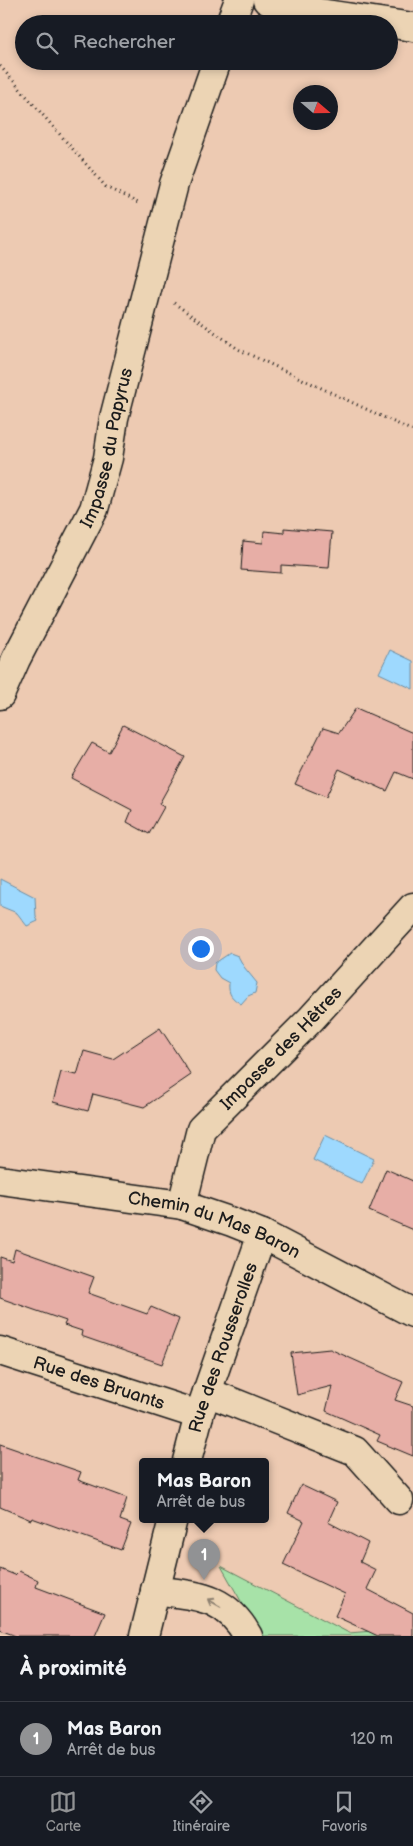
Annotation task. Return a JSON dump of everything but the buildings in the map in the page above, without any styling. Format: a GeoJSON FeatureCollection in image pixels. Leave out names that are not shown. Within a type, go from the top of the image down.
{"type":"FeatureCollection","features":[{"type":"Feature","properties":{"kind":"street"},"geometry":{"type":"LineString","coordinates":[[233,15],[239,0]]}},
{"type":"Feature","properties":{"kind":"street"},"geometry":{"type":"LineString","coordinates":[[267,0],[280,6],[337,15]]}},
{"type":"Feature","properties":{"kind":"street"},"geometry":{"type":"LineString","coordinates":[[398,25],[413,27]]}},
{"type":"Feature","properties":{"kind":"street","name":"Impasse du Papyrus"},"geometry":{"type":"LineString","coordinates":[[0,695],[16,659],[94,509],[108,458],[114,418],[174,184],[214,70]]}},
{"type":"Feature","properties":{"kind":"street","name":"Impasse des Hêtres"},"geometry":{"type":"LineString","coordinates":[[182,1205],[201,1129],[311,1019],[413,907]]}},
{"type":"Feature","properties":{"kind":"street","name":"Chemin du Mas Baron"},"geometry":{"type":"LineString","coordinates":[[0,1180],[182,1205],[262,1234],[413,1312]]}},
{"type":"Feature","properties":{"kind":"street","name":"Rue des Rousserolles"},"geometry":{"type":"LineString","coordinates":[[188,1458],[203,1404],[262,1234]]}},
{"type":"Feature","properties":{"kind":"street","name":"Rue des Bruants"},"geometry":{"type":"LineString","coordinates":[[0,1351],[203,1404],[355,1451],[399,1500]]}},
{"type":"Feature","properties":{"kind":"street"},"geometry":{"type":"LineString","coordinates":[[144,1636],[172,1523]]}},
{"type":"Feature","properties":{"kind":"street"},"geometry":{"type":"LineString","coordinates":[[155,1590],[206,1598],[232,1613],[248,1636]]}},
{"type":"Feature","properties":{"kind":"path"},"geometry":{"type":"LineString","coordinates":[[0,66],[106,187],[166,217]]}},
{"type":"Feature","properties":{"kind":"path"},"geometry":{"type":"LineString","coordinates":[[174,303],[238,349],[413,430]]}},
{"type":"Feature","properties":{"kind":"green space"},"geometry":{"type":"Polygon","coordinates":[[[221,1566],[349,1633],[384,1630],[394,1636],[256,1636],[250,1617],[221,1566]]]}},
{"type":"Feature","properties":{"kind":"water"},"geometry":{"type":"Polygon","coordinates":[[[390,650],[413,661],[413,689],[379,673],[390,650]]]}},
{"type":"Feature","properties":{"kind":"water"},"geometry":{"type":"Polygon","coordinates":[[[0,879],[35,897],[38,921],[27,926],[17,913],[0,906],[0,879]]]}},
{"type":"Feature","properties":{"kind":"water"},"geometry":{"type":"Polygon","coordinates":[[[230,953],[238,956],[257,983],[255,993],[248,996],[241,1004],[231,996],[229,983],[220,978],[214,970],[215,963],[230,953]]]}},
{"type":"Feature","properties":{"kind":"water"},"geometry":{"type":"Polygon","coordinates":[[[325,1135],[374,1159],[362,1184],[313,1160],[325,1135]]]}},
{"type":"Feature","properties":{"kind":"place","name":"Mas Baron"},"geometry":{"type":"Point","coordinates":[204,1580]}}]}
